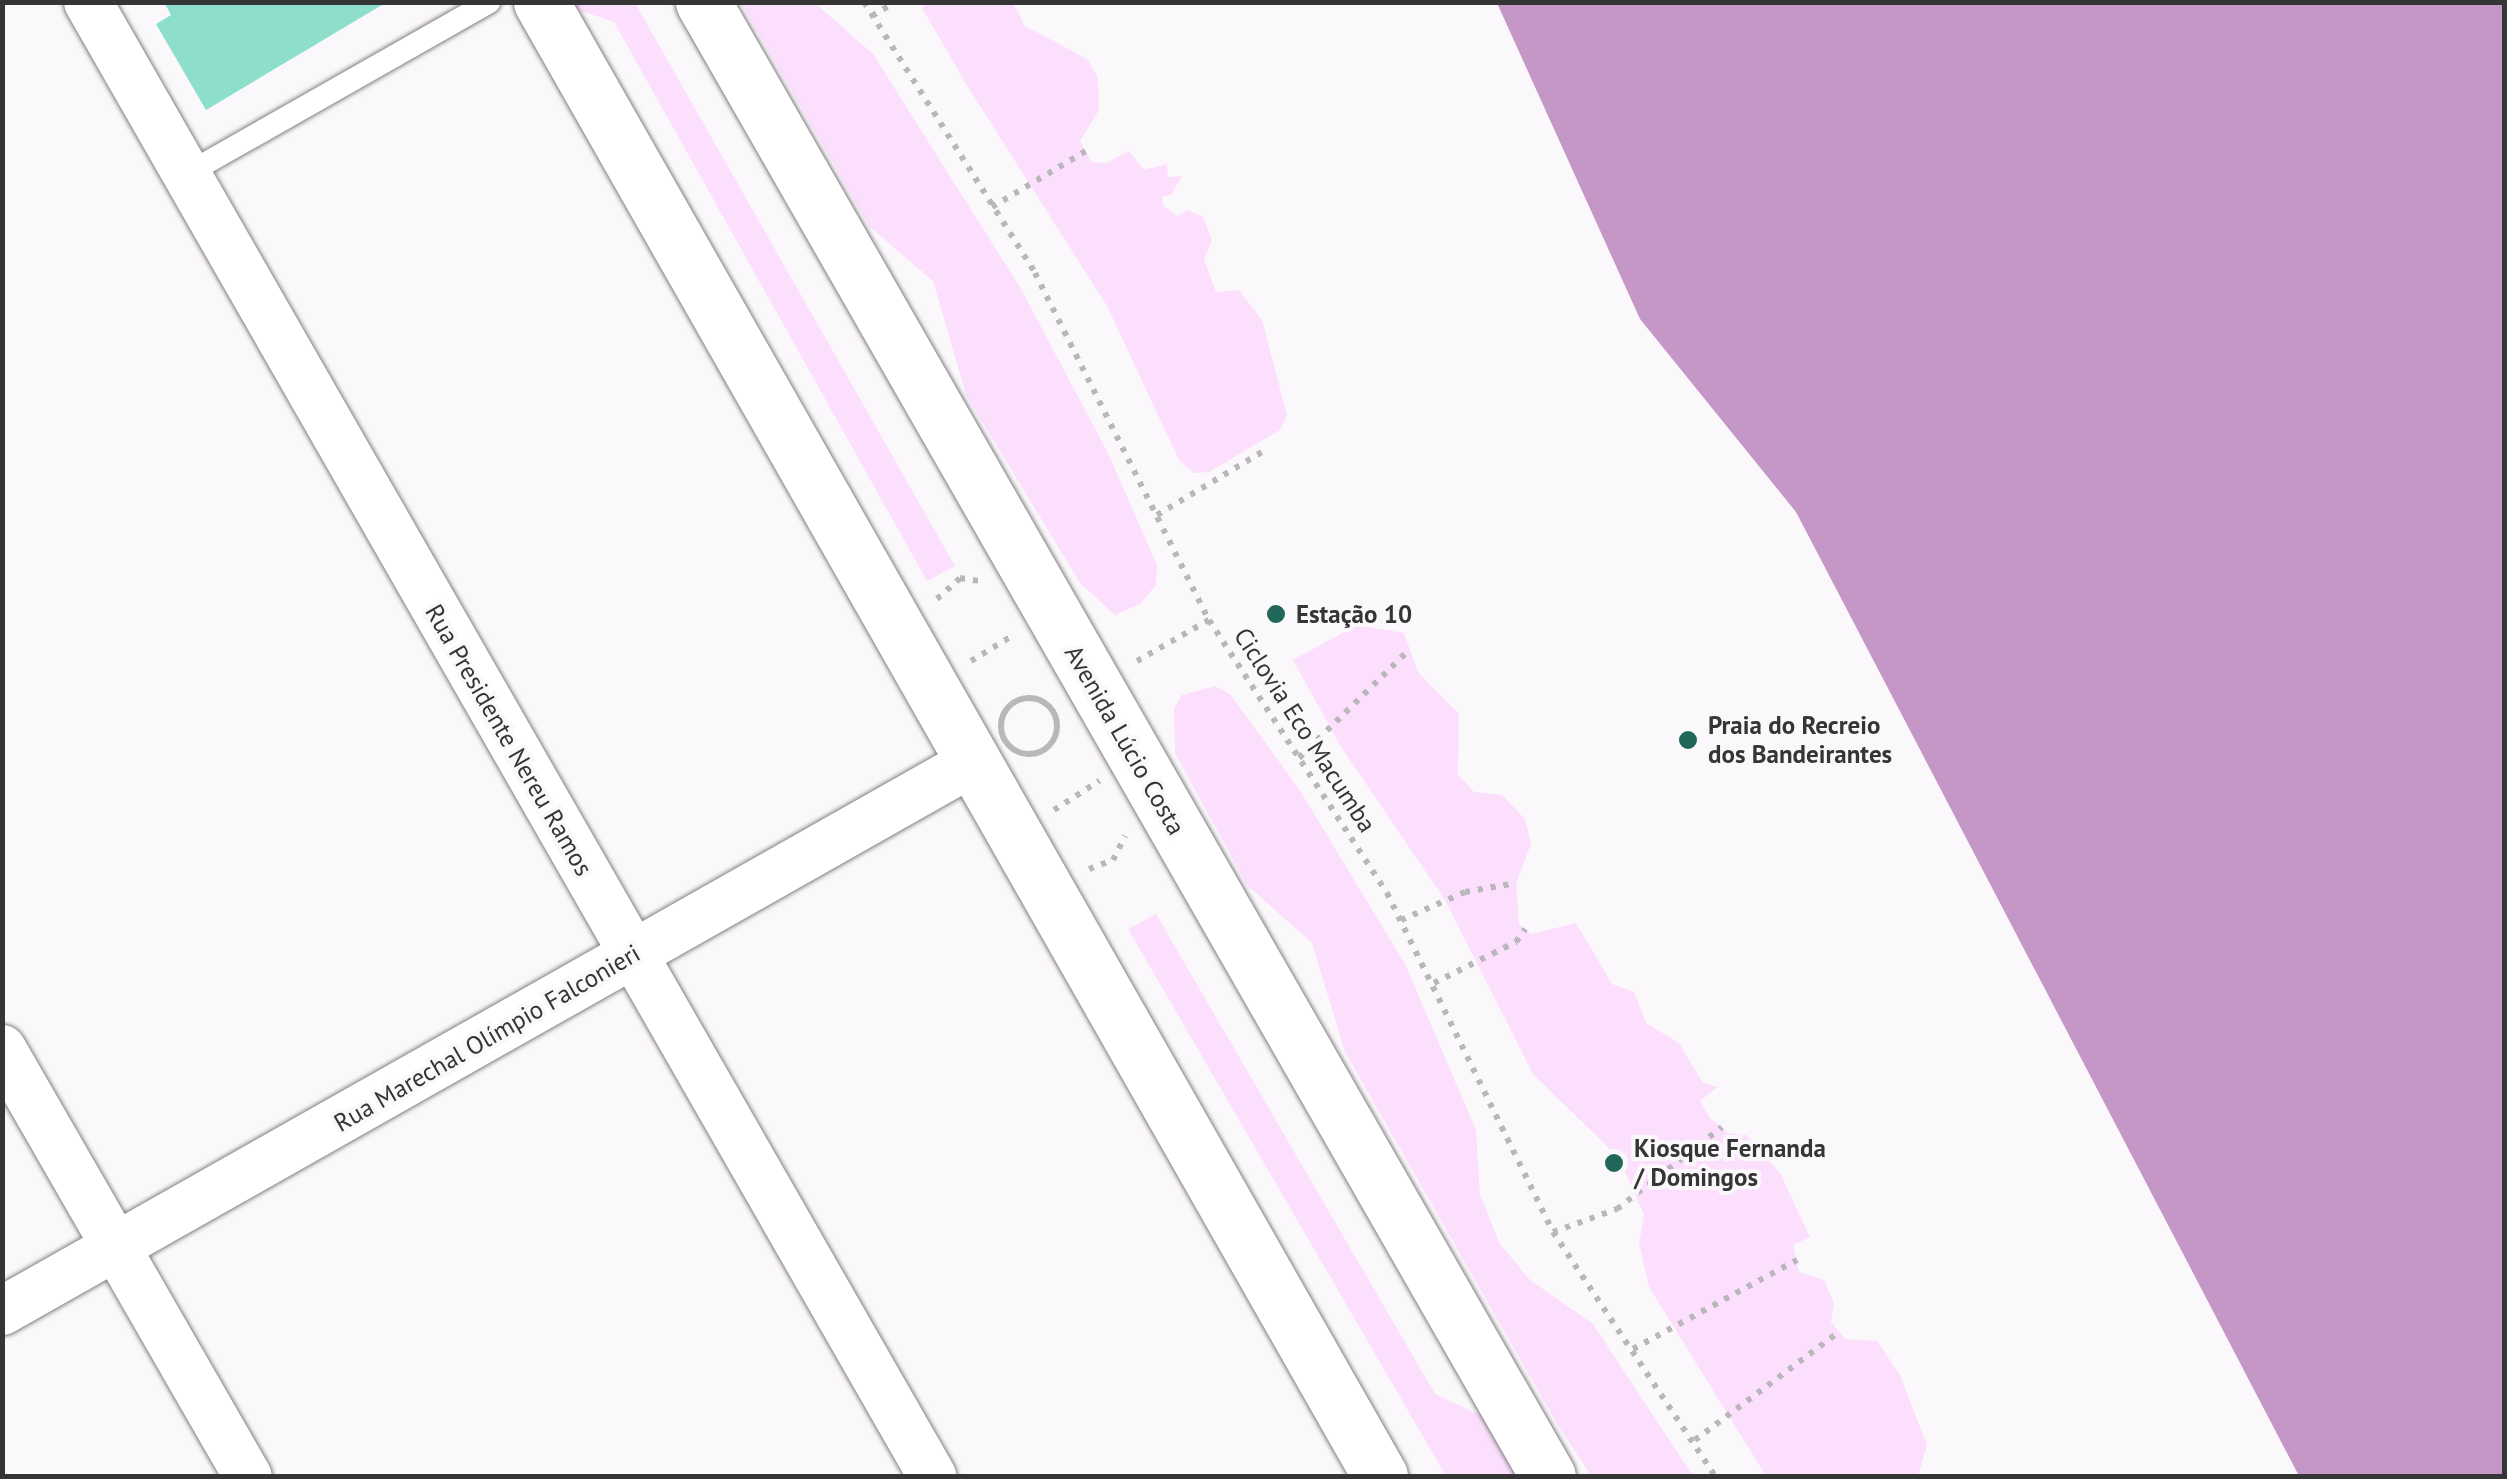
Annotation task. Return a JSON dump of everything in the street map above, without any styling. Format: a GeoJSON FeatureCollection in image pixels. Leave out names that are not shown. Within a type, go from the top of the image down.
{"type":"FeatureCollection","features":[{"type":"Feature","properties":{"kind":"main road"},"geometry":{"type":"LineString","coordinates":[[540,2],[1380,1476]]}},
{"type":"Feature","properties":{"kind":"main road","name":"Avenida Lúcio Costa"},"geometry":{"type":"LineString","coordinates":[[703,2],[1030,610],[1548,1476]]}},
{"type":"Feature","properties":{"kind":"street","name":"Rua Presidente Nereu Ramos"},"geometry":{"type":"LineString","coordinates":[[88,2],[932,1476]]}},
{"type":"Feature","properties":{"kind":"street","name":"Rua Marechal Olímpio Falconieri"},"geometry":{"type":"LineString","coordinates":[[2,1311],[971,764]]}},
{"type":"Feature","properties":{"kind":"street"},"geometry":{"type":"LineString","coordinates":[[2,1049],[248,1476]]}},
{"type":"Feature","properties":{"kind":"lane"},"geometry":{"type":"LineString","coordinates":[[185,175],[488,2]]}},
{"type":"Feature","properties":{"kind":"path","name":"Ciclovia Eco Macumba"},"geometry":{"type":"LineString","coordinates":[[864,2],[1034,273],[1209,620],[1401,920],[1554,1232],[1695,1440],[1715,1476]]}},
{"type":"Feature","properties":{"kind":"path"},"geometry":{"type":"LineString","coordinates":[[872,16],[895,2]]}},
{"type":"Feature","properties":{"kind":"path"},"geometry":{"type":"LineString","coordinates":[[992,207],[1086,151]]}},
{"type":"Feature","properties":{"kind":"path"},"geometry":{"type":"LineString","coordinates":[[1157,515],[1268,449]]}},
{"type":"Feature","properties":{"kind":"path"},"geometry":{"type":"LineString","coordinates":[[935,609],[940,592],[960,578],[1030,610],[962,666]]}},
{"type":"Feature","properties":{"kind":"path"},"geometry":{"type":"LineString","coordinates":[[1123,670],[1209,620]]}},
{"type":"Feature","properties":{"kind":"path"},"geometry":{"type":"LineString","coordinates":[[1299,758],[1406,653]]}},
{"type":"Feature","properties":{"kind":"path"},"geometry":{"type":"LineString","coordinates":[[1036,698],[1052,710],[1056,730],[1046,748],[1027,754],[1008,745],[998,715],[1016,700],[1036,698]]}},
{"type":"Feature","properties":{"kind":"path"},"geometry":{"type":"LineString","coordinates":[[1056,730],[1074,738]]}},
{"type":"Feature","properties":{"kind":"path"},"geometry":{"type":"LineString","coordinates":[[1090,766],[1106,793]]}},
{"type":"Feature","properties":{"kind":"path"},"geometry":{"type":"LineString","coordinates":[[1028,862],[1103,865],[1120,852],[1125,827]]}},
{"type":"Feature","properties":{"kind":"path"},"geometry":{"type":"LineString","coordinates":[[1401,920],[1465,892],[1516,884]]}},
{"type":"Feature","properties":{"kind":"path"},"geometry":{"type":"LineString","coordinates":[[1434,984],[1516,942],[1525,929]]}},
{"type":"Feature","properties":{"kind":"path"},"geometry":{"type":"LineString","coordinates":[[1554,1232],[1616,1209],[1722,1127]]}},
{"type":"Feature","properties":{"kind":"path"},"geometry":{"type":"LineString","coordinates":[[1633,1349],[1796,1260]]}},
{"type":"Feature","properties":{"kind":"path"},"geometry":{"type":"LineString","coordinates":[[1695,1440],[1840,1332]]}},
{"type":"Feature","properties":{"kind":"shaded area"},"geometry":{"type":"Polygon","coordinates":[[[928,2],[1013,3],[1025,26],[1087,59],[1098,78],[1099,110],[1080,141],[1092,162],[1106,163],[1129,151],[1144,170],[1167,164],[1168,177],[1182,176],[1171,195],[1163,196],[1163,206],[1177,216],[1188,210],[1203,217],[1212,240],[1204,259],[1216,292],[1239,290],[1262,320],[1287,415],[1280,430],[1209,472],[1194,473],[1179,460],[1107,306],[968,87],[922,8],[928,2]]]}},
{"type":"Feature","properties":{"kind":"shaded area"},"geometry":{"type":"Polygon","coordinates":[[[558,3],[635,3],[955,566],[927,581],[614,22],[558,3]]]}},
{"type":"Feature","properties":{"kind":"shaded area"},"geometry":{"type":"Polygon","coordinates":[[[741,3],[815,3],[873,54],[1021,289],[1108,453],[1157,565],[1156,585],[1140,604],[1115,615],[1080,583],[966,395],[933,281],[869,226],[741,3]]]}},
{"type":"Feature","properties":{"kind":"shaded area"},"geometry":{"type":"Polygon","coordinates":[[[1497,3],[2504,3],[2504,1476],[2299,1476],[1796,512],[1640,319],[1497,3]]]}},
{"type":"Feature","properties":{"kind":"shaded area"},"geometry":{"type":"Polygon","coordinates":[[[1357,625],[1404,633],[1418,672],[1459,714],[1458,774],[1474,792],[1502,795],[1525,819],[1531,844],[1516,883],[1519,924],[1531,934],[1576,923],[1612,984],[1634,992],[1646,1023],[1679,1043],[1703,1083],[1718,1087],[1700,1101],[1710,1118],[1728,1133],[1746,1135],[1780,1173],[1810,1237],[1793,1245],[1799,1272],[1824,1280],[1834,1303],[1831,1322],[1845,1339],[1877,1341],[1900,1375],[1927,1445],[1918,1476],[1766,1476],[1649,1287],[1639,1243],[1644,1215],[1619,1158],[1533,1074],[1445,900],[1341,747],[1293,660],[1357,625]]]}},
{"type":"Feature","properties":{"kind":"shaded area"},"geometry":{"type":"Polygon","coordinates":[[[1215,686],[1230,694],[1299,789],[1405,964],[1476,1130],[1480,1195],[1500,1244],[1530,1280],[1593,1324],[1693,1476],[1591,1476],[1557,1424],[1345,1052],[1312,943],[1247,885],[1175,753],[1174,708],[1182,695],[1215,686]]]}},
{"type":"Feature","properties":{"kind":"shaded area"},"geometry":{"type":"Polygon","coordinates":[[[1156,914],[1435,1394],[1491,1420],[1522,1476],[1446,1476],[1128,929],[1156,914]]]}},
{"type":"Feature","properties":{"kind":"building"},"geometry":{"type":"Polygon","coordinates":[[[164,2],[387,2],[206,110],[156,24],[171,15],[164,2]]]}},
{"type":"Feature","properties":{"kind":"place","name":"Estação 10"},"geometry":{"type":"Point","coordinates":[1276,614]}},
{"type":"Feature","properties":{"kind":"place","name":"Praia do Recreio dos Bandeirantes"},"geometry":{"type":"Point","coordinates":[1688,740]}},
{"type":"Feature","properties":{"kind":"place","name":"Kiosque Fernanda / Domingos"},"geometry":{"type":"Point","coordinates":[1614,1163]}}]}
